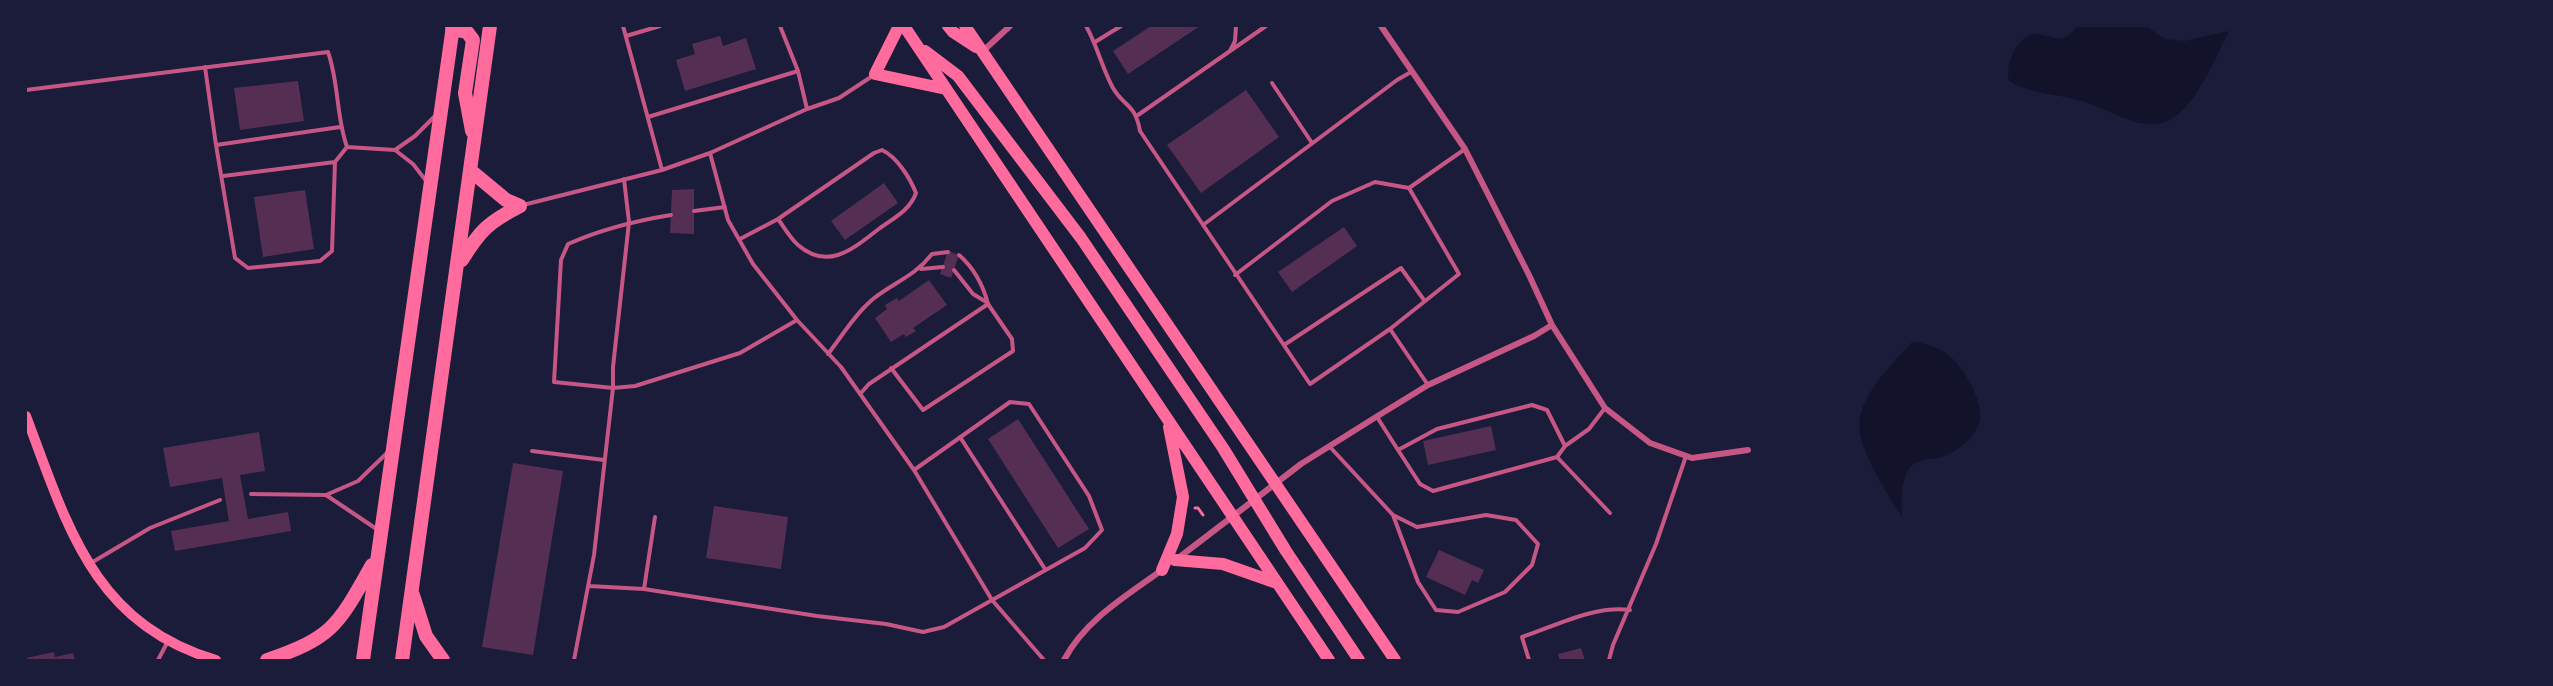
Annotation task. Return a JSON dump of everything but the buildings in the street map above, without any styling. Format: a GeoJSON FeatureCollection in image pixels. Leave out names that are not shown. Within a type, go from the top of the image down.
{"type":"FeatureCollection","features":[{"type":"Feature","properties":{"kind":"highway"},"geometry":{"type":"LineString","coordinates":[[402,660],[490,26]]}},
{"type":"Feature","properties":{"kind":"highway"},"geometry":{"type":"LineString","coordinates":[[363,660],[453,27],[467,32],[473,40],[465,93],[474,145]]}},
{"type":"Feature","properties":{"kind":"highway"},"geometry":{"type":"LineString","coordinates":[[471,171],[506,200],[520,206]]}},
{"type":"Feature","properties":{"kind":"highway"},"geometry":{"type":"LineString","coordinates":[[458,267],[477,234],[494,219],[520,206]]}},
{"type":"Feature","properties":{"kind":"highway"},"geometry":{"type":"LineString","coordinates":[[267,660],[312,643],[326,634],[347,611],[376,558]]}},
{"type":"Feature","properties":{"kind":"highway"},"geometry":{"type":"LineString","coordinates":[[411,591],[426,636],[443,660]]}},
{"type":"Feature","properties":{"kind":"main road"},"geometry":{"type":"LineString","coordinates":[[899,26],[875,74],[946,89]]}},
{"type":"Feature","properties":{"kind":"main road"},"geometry":{"type":"LineString","coordinates":[[904,26],[1329,660]]}},
{"type":"Feature","properties":{"kind":"main road"},"geometry":{"type":"LineString","coordinates":[[948,26],[953,32],[982,51]]}},
{"type":"Feature","properties":{"kind":"main road"},"geometry":{"type":"LineString","coordinates":[[965,26],[1395,660]]}},
{"type":"Feature","properties":{"kind":"main road"},"geometry":{"type":"LineString","coordinates":[[917,45],[958,76],[1045,189],[1185,390],[1286,552],[1359,660]]}},
{"type":"Feature","properties":{"kind":"main road"},"geometry":{"type":"LineString","coordinates":[[26,416],[67,521],[88,564],[108,592],[132,617],[168,642],[216,660]]}},
{"type":"Feature","properties":{"kind":"main road"},"geometry":{"type":"LineString","coordinates":[[1162,570],[1177,534],[1183,497],[1167,417]]}},
{"type":"Feature","properties":{"kind":"main road"},"geometry":{"type":"LineString","coordinates":[[1175,560],[1223,564],[1277,583]]}},
{"type":"Feature","properties":{"kind":"street"},"geometry":{"type":"LineString","coordinates":[[982,51],[1010,26]]}},
{"type":"Feature","properties":{"kind":"street"},"geometry":{"type":"LineString","coordinates":[[1381,26],[1465,149],[1552,325],[1605,408],[1650,442],[1692,458],[1748,450]]}},
{"type":"Feature","properties":{"kind":"street"},"geometry":{"type":"LineString","coordinates":[[1064,660],[1077,640],[1093,623],[1276,483],[1329,446],[1428,385],[1534,336],[1552,325]]}},
{"type":"Feature","properties":{"kind":"lane"},"geometry":{"type":"LineString","coordinates":[[623,26],[662,170]]}},
{"type":"Feature","properties":{"kind":"lane"},"geometry":{"type":"LineString","coordinates":[[626,36],[660,26]]}},
{"type":"Feature","properties":{"kind":"lane"},"geometry":{"type":"LineString","coordinates":[[780,26],[798,71],[807,109]]}},
{"type":"Feature","properties":{"kind":"lane"},"geometry":{"type":"LineString","coordinates":[[1086,26],[1095,42],[1113,89],[1138,115],[1140,131],[1310,384],[1390,329],[1459,274],[1409,188]]}},
{"type":"Feature","properties":{"kind":"lane"},"geometry":{"type":"LineString","coordinates":[[1095,42],[1121,26]]}},
{"type":"Feature","properties":{"kind":"lane"},"geometry":{"type":"LineString","coordinates":[[1230,51],[1235,41],[1236,26]]}},
{"type":"Feature","properties":{"kind":"lane"},"geometry":{"type":"LineString","coordinates":[[1138,115],[1266,26]]}},
{"type":"Feature","properties":{"kind":"lane"},"geometry":{"type":"LineString","coordinates":[[26,90],[328,52],[333,67],[340,127],[348,147]]}},
{"type":"Feature","properties":{"kind":"lane"},"geometry":{"type":"LineString","coordinates":[[205,67],[235,258],[248,268],[320,261],[332,251],[335,162],[348,147]]}},
{"type":"Feature","properties":{"kind":"lane"},"geometry":{"type":"LineString","coordinates":[[648,117],[798,71]]}},
{"type":"Feature","properties":{"kind":"lane"},"geometry":{"type":"LineString","coordinates":[[1203,225],[1397,80],[1412,72]]}},
{"type":"Feature","properties":{"kind":"lane"},"geometry":{"type":"LineString","coordinates":[[520,206],[662,170],[710,153],[807,109],[839,98],[875,74]]}},
{"type":"Feature","properties":{"kind":"lane"},"geometry":{"type":"LineString","coordinates":[[1272,83],[1312,143]]}},
{"type":"Feature","properties":{"kind":"lane"},"geometry":{"type":"LineString","coordinates":[[395,150],[415,136],[441,110]]}},
{"type":"Feature","properties":{"kind":"lane"},"geometry":{"type":"LineString","coordinates":[[216,145],[340,127]]}},
{"type":"Feature","properties":{"kind":"lane"},"geometry":{"type":"LineString","coordinates":[[348,147],[395,150],[413,164],[430,184]]}},
{"type":"Feature","properties":{"kind":"lane"},"geometry":{"type":"LineString","coordinates":[[1235,274],[1332,201],[1375,182],[1409,188],[1465,149]]}},
{"type":"Feature","properties":{"kind":"lane"},"geometry":{"type":"LineString","coordinates":[[740,239],[778,219],[874,153],[882,150],[890,154],[912,182],[916,193],[909,207],[844,254],[818,256],[808,251],[797,245],[778,219]]}},
{"type":"Feature","properties":{"kind":"lane"},"geometry":{"type":"LineString","coordinates":[[710,153],[728,220],[753,264],[796,320],[828,354],[860,394],[914,470],[992,600],[1044,660]]}},
{"type":"Feature","properties":{"kind":"lane"},"geometry":{"type":"LineString","coordinates":[[223,176],[335,162]]}},
{"type":"Feature","properties":{"kind":"lane"},"geometry":{"type":"LineString","coordinates":[[574,660],[589,586],[613,388],[613,367],[630,222],[624,179]]}},
{"type":"Feature","properties":{"kind":"lane"},"geometry":{"type":"LineString","coordinates":[[694,211],[725,207]]}},
{"type":"Feature","properties":{"kind":"lane"},"geometry":{"type":"LineString","coordinates":[[671,215],[630,222],[598,231],[568,244],[561,260],[554,382],[613,388],[635,386],[740,354],[796,320]]}},
{"type":"Feature","properties":{"kind":"lane"},"geometry":{"type":"LineString","coordinates":[[828,354],[873,299],[921,269],[932,254],[948,252]]}},
{"type":"Feature","properties":{"kind":"lane"},"geometry":{"type":"LineString","coordinates":[[891,368],[923,410],[1013,351],[1012,339],[988,304],[983,287],[967,262],[959,255]]}},
{"type":"Feature","properties":{"kind":"lane"},"geometry":{"type":"LineString","coordinates":[[921,269],[943,267]]}},
{"type":"Feature","properties":{"kind":"lane"},"geometry":{"type":"LineString","coordinates":[[1284,345],[1401,268],[1424,300]]}},
{"type":"Feature","properties":{"kind":"lane"},"geometry":{"type":"LineString","coordinates":[[954,270],[973,294],[988,304]]}},
{"type":"Feature","properties":{"kind":"lane"},"geometry":{"type":"LineString","coordinates":[[860,394],[869,384],[891,368],[988,304]]}},
{"type":"Feature","properties":{"kind":"lane"},"geometry":{"type":"LineString","coordinates":[[1390,329],[1428,385]]}},
{"type":"Feature","properties":{"kind":"lane"},"geometry":{"type":"LineString","coordinates":[[589,586],[644,589],[817,616],[886,624],[923,632],[944,627],[1045,568],[1085,548],[1102,530],[1089,496],[1029,404],[1010,402],[914,470]]}},
{"type":"Feature","properties":{"kind":"lane"},"geometry":{"type":"LineString","coordinates":[[1398,450],[1437,429],[1532,405],[1547,410],[1565,446]]}},
{"type":"Feature","properties":{"kind":"lane"},"geometry":{"type":"LineString","coordinates":[[1376,417],[1420,484],[1433,490],[1557,457],[1565,446],[1589,429],[1605,408]]}},
{"type":"Feature","properties":{"kind":"lane"},"geometry":{"type":"LineString","coordinates":[[960,437],[1045,568]]}},
{"type":"Feature","properties":{"kind":"lane"},"geometry":{"type":"LineString","coordinates":[[1329,446],[1393,514],[1417,527],[1486,515],[1516,520],[1538,544],[1533,565],[1505,592],[1458,612],[1436,610],[1418,582],[1393,514]]}},
{"type":"Feature","properties":{"kind":"lane"},"geometry":{"type":"LineString","coordinates":[[251,494],[326,495],[358,481],[393,448]]}},
{"type":"Feature","properties":{"kind":"lane"},"geometry":{"type":"LineString","coordinates":[[532,450],[604,460]]}},
{"type":"Feature","properties":{"kind":"lane"},"geometry":{"type":"LineString","coordinates":[[1610,660],[1613,645],[1630,610],[1656,544],[1686,456]]}},
{"type":"Feature","properties":{"kind":"lane"},"geometry":{"type":"LineString","coordinates":[[1557,457],[1610,513]]}},
{"type":"Feature","properties":{"kind":"lane"},"geometry":{"type":"LineString","coordinates":[[326,495],[380,532]]}},
{"type":"Feature","properties":{"kind":"lane"},"geometry":{"type":"LineString","coordinates":[[88,564],[150,528],[220,500]]}},
{"type":"Feature","properties":{"kind":"lane"},"geometry":{"type":"LineString","coordinates":[[644,589],[655,517]]}},
{"type":"Feature","properties":{"kind":"lane"},"geometry":{"type":"LineString","coordinates":[[1529,660],[1522,637],[1581,616],[1618,608],[1630,610]]}},
{"type":"Feature","properties":{"kind":"lane"},"geometry":{"type":"LineString","coordinates":[[158,660],[168,642]]}},
{"type":"Feature","properties":{"kind":"path"},"geometry":{"type":"LineString","coordinates":[[1193,508],[1198,508],[1203,504]]}},
{"type":"Feature","properties":{"kind":"path"},"geometry":{"type":"LineString","coordinates":[[1198,508],[1203,515]]}},
{"type":"Feature","properties":{"kind":"shaded area"},"geometry":{"type":"Polygon","coordinates":[[[2077,26],[2146,26],[2165,39],[2185,41],[2229,31],[2209,72],[2181,112],[2170,120],[2148,124],[2128,120],[2082,101],[2037,91],[2010,82],[2008,68],[2010,61],[2017,46],[2023,40],[2035,34],[2065,37],[2077,26]]]}},
{"type":"Feature","properties":{"kind":"shaded area"},"geometry":{"type":"Polygon","coordinates":[[[1912,342],[1935,347],[1953,359],[1972,387],[1980,408],[1980,418],[1975,431],[1959,448],[1944,456],[1921,461],[1910,467],[1903,484],[1902,516],[1873,468],[1859,428],[1863,406],[1868,396],[1912,342]]]}}]}
